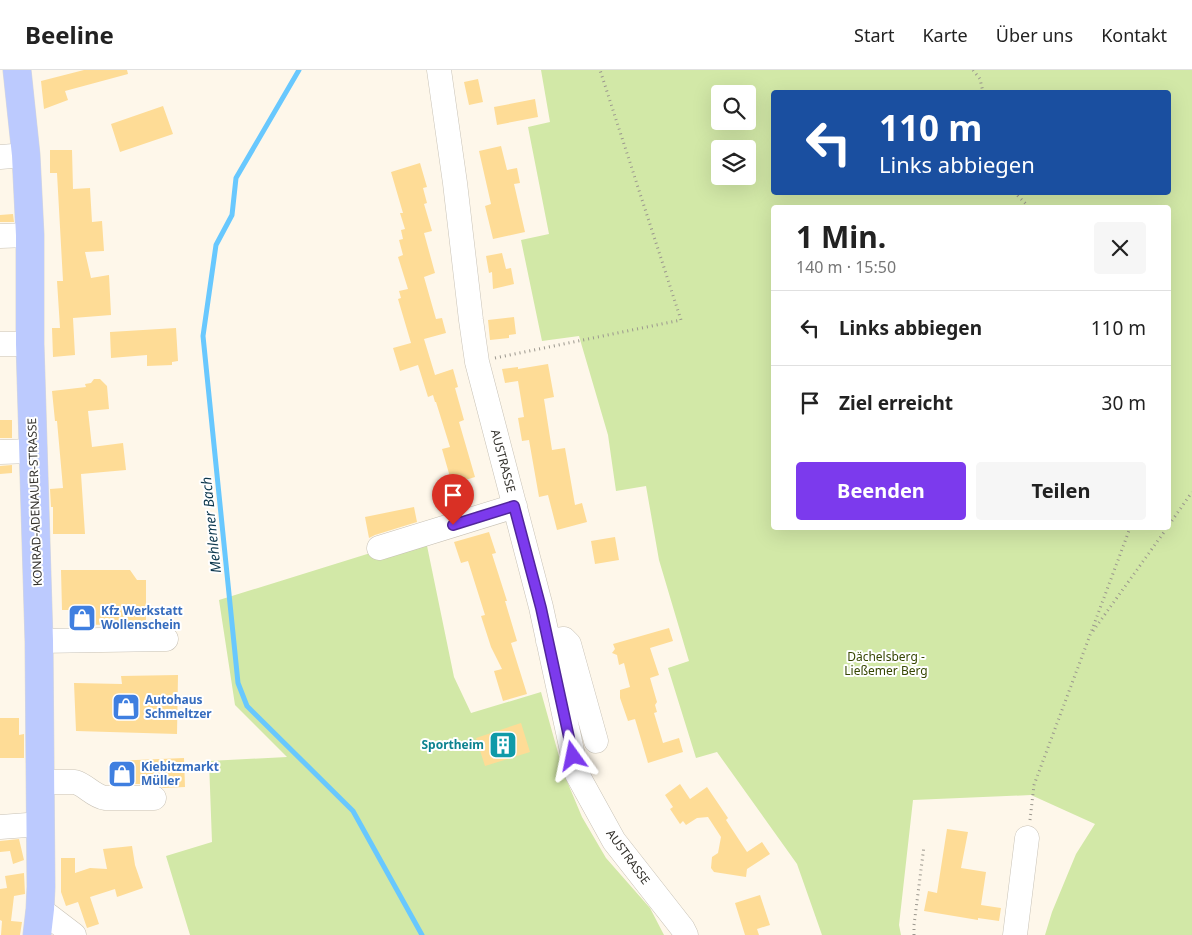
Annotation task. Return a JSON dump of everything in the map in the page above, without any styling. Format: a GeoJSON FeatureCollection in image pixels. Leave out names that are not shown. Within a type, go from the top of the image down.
{"type":"FeatureCollection","features":[{"type":"Feature","properties":{"kind":"main road","name":"KONRAD-ADENAUER-STRASSE"},"geometry":{"type":"LineString","coordinates":[[17,70],[13,156],[30,235],[30,344],[40,641],[41,824],[38,922]]}},
{"type":"Feature","properties":{"kind":"street","name":"AUSTRASSE"},"geometry":{"type":"LineString","coordinates":[[439,70],[477,362],[541,608],[577,774],[614,842],[686,935]]}},
{"type":"Feature","properties":{"kind":"street"},"geometry":{"type":"LineString","coordinates":[[0,236],[30,235]]}},
{"type":"Feature","properties":{"kind":"street"},"geometry":{"type":"LineString","coordinates":[[0,344],[30,344]]}},
{"type":"Feature","properties":{"kind":"street"},"geometry":{"type":"LineString","coordinates":[[0,452],[33,451]]}},
{"type":"Feature","properties":{"kind":"street"},"geometry":{"type":"LineString","coordinates":[[379,548],[514,506]]}},
{"type":"Feature","properties":{"kind":"street"},"geometry":{"type":"LineString","coordinates":[[40,641],[166,639]]}},
{"type":"Feature","properties":{"kind":"street"},"geometry":{"type":"LineString","coordinates":[[548,641],[564,639],[569,644],[596,741]]}},
{"type":"Feature","properties":{"kind":"street"},"geometry":{"type":"LineString","coordinates":[[40,782],[75,782],[98,796],[105,798],[154,798]]}},
{"type":"Feature","properties":{"kind":"street"},"geometry":{"type":"LineString","coordinates":[[0,827],[41,824]]}},
{"type":"Feature","properties":{"kind":"street"},"geometry":{"type":"LineString","coordinates":[[1015,935],[1027,838]]}},
{"type":"Feature","properties":{"kind":"street"},"geometry":{"type":"LineString","coordinates":[[38,922],[74,935]]}},
{"type":"Feature","properties":{"kind":"path"},"geometry":{"type":"LineString","coordinates":[[477,362],[681,320],[600,70]]}},
{"type":"Feature","properties":{"kind":"path"},"geometry":{"type":"LineString","coordinates":[[974,70],[980,79],[983,90]]}},
{"type":"Feature","properties":{"kind":"path"},"geometry":{"type":"LineString","coordinates":[[1017,195],[1027,205]]}},
{"type":"Feature","properties":{"kind":"path"},"geometry":{"type":"LineString","coordinates":[[1171,522],[1192,492]]}},
{"type":"Feature","properties":{"kind":"path"},"geometry":{"type":"LineString","coordinates":[[1027,838],[1034,785],[1129,530]]}},
{"type":"Feature","properties":{"kind":"path"},"geometry":{"type":"LineString","coordinates":[[1090,635],[1165,530]]}},
{"type":"Feature","properties":{"kind":"path"},"geometry":{"type":"LineString","coordinates":[[914,935],[924,846]]}},
{"type":"Feature","properties":{"kind":"green space","name":"Dächelsberg - Ließemer Berg"},"geometry":{"type":"Polygon","coordinates":[[[541,70],[1192,70],[1192,935],[1045,935],[1052,912],[1076,854],[1095,824],[1031,795],[913,800],[899,925],[901,935],[822,935],[797,864],[717,752],[696,758],[668,668],[689,661],[659,560],[646,486],[616,491],[608,435],[579,336],[542,341],[521,240],[549,234],[528,127],[550,122],[541,70]]]}},
{"type":"Feature","properties":{"kind":"green space"},"geometry":{"type":"Polygon","coordinates":[[[425,536],[454,677],[471,713],[541,692],[564,774],[582,817],[606,858],[650,908],[664,935],[190,935],[166,856],[212,842],[209,761],[287,757],[235,705],[219,600],[425,536]]]}},
{"type":"Feature","properties":{"kind":"building"},"geometry":{"type":"Polygon","coordinates":[[[84,70],[127,70],[128,74],[65,91],[68,100],[44,109],[41,81],[84,70]]]}},
{"type":"Feature","properties":{"kind":"building"},"geometry":{"type":"Polygon","coordinates":[[[478,79],[483,102],[469,105],[464,82],[478,79]]]}},
{"type":"Feature","properties":{"kind":"building"},"geometry":{"type":"Polygon","coordinates":[[[535,99],[538,117],[497,125],[494,107],[535,99]]]}},
{"type":"Feature","properties":{"kind":"building"},"geometry":{"type":"Polygon","coordinates":[[[163,106],[173,134],[120,152],[111,124],[163,106]]]}},
{"type":"Feature","properties":{"kind":"building"},"geometry":{"type":"Polygon","coordinates":[[[501,146],[507,170],[517,168],[520,183],[514,184],[525,232],[493,239],[485,206],[491,204],[479,151],[501,146]]]}},
{"type":"Feature","properties":{"kind":"building"},"geometry":{"type":"Polygon","coordinates":[[[50,150],[72,150],[73,189],[90,188],[92,222],[102,221],[104,251],[85,252],[91,278],[109,275],[111,315],[73,318],[75,355],[53,357],[52,328],[60,328],[57,281],[63,281],[57,173],[50,173],[50,150]]]}},
{"type":"Feature","properties":{"kind":"building"},"geometry":{"type":"Polygon","coordinates":[[[420,163],[427,187],[423,188],[427,203],[424,204],[432,231],[424,233],[435,273],[424,277],[436,319],[442,318],[446,333],[424,339],[435,375],[453,369],[458,387],[455,388],[464,420],[459,422],[475,477],[456,483],[464,507],[445,513],[441,500],[446,498],[442,487],[452,484],[442,449],[450,447],[436,402],[433,395],[428,397],[418,365],[400,371],[393,348],[411,343],[398,299],[401,298],[399,291],[408,289],[398,257],[403,255],[399,240],[403,239],[401,230],[405,229],[400,213],[403,213],[391,172],[420,163]]]}},
{"type":"Feature","properties":{"kind":"building"},"geometry":{"type":"Polygon","coordinates":[[[13,214],[14,222],[0,222],[0,215],[13,214]]]}},
{"type":"Feature","properties":{"kind":"building"},"geometry":{"type":"Polygon","coordinates":[[[502,253],[506,269],[511,268],[514,284],[493,289],[492,272],[489,273],[486,256],[502,253]]]}},
{"type":"Feature","properties":{"kind":"building"},"geometry":{"type":"Polygon","coordinates":[[[514,317],[516,334],[509,335],[509,338],[490,340],[488,320],[514,317]]]}},
{"type":"Feature","properties":{"kind":"building"},"geometry":{"type":"Polygon","coordinates":[[[176,328],[178,361],[172,362],[172,365],[147,366],[147,355],[111,358],[110,332],[176,328]]]}},
{"type":"Feature","properties":{"kind":"building"},"geometry":{"type":"Polygon","coordinates":[[[548,364],[554,397],[544,399],[552,450],[565,448],[575,505],[582,503],[587,522],[557,530],[548,495],[539,497],[529,440],[522,441],[518,418],[524,417],[518,381],[505,383],[502,369],[518,367],[518,369],[548,364]]]}},
{"type":"Feature","properties":{"kind":"building"},"geometry":{"type":"Polygon","coordinates":[[[94,379],[100,379],[107,386],[109,409],[88,411],[92,447],[123,443],[126,470],[81,474],[85,534],[53,534],[53,507],[51,507],[50,489],[63,488],[57,421],[55,421],[52,391],[86,387],[85,384],[91,383],[94,379]]]}},
{"type":"Feature","properties":{"kind":"building"},"geometry":{"type":"Polygon","coordinates":[[[0,420],[12,420],[12,438],[0,438],[0,420]]]}},
{"type":"Feature","properties":{"kind":"building"},"geometry":{"type":"Polygon","coordinates":[[[12,465],[12,473],[0,474],[0,466],[12,465]]]}},
{"type":"Feature","properties":{"kind":"building"},"geometry":{"type":"Polygon","coordinates":[[[414,507],[417,522],[369,538],[365,517],[414,507]]]}},
{"type":"Feature","properties":{"kind":"building"},"geometry":{"type":"Polygon","coordinates":[[[489,532],[496,553],[492,554],[517,641],[511,643],[527,694],[503,701],[494,671],[502,669],[491,647],[481,616],[485,615],[468,561],[461,563],[454,542],[489,532]]]}},
{"type":"Feature","properties":{"kind":"building"},"geometry":{"type":"Polygon","coordinates":[[[615,537],[619,560],[595,564],[591,541],[615,537]]]}},
{"type":"Feature","properties":{"kind":"building"},"geometry":{"type":"Polygon","coordinates":[[[61,570],[130,570],[137,580],[146,580],[146,624],[82,625],[82,610],[62,610],[61,570]]]}},
{"type":"Feature","properties":{"kind":"building"},"geometry":{"type":"Polygon","coordinates":[[[669,628],[673,641],[650,648],[659,675],[650,678],[657,702],[655,705],[657,712],[654,713],[663,743],[679,738],[683,752],[648,763],[635,719],[628,721],[620,698],[620,690],[630,687],[624,663],[619,665],[617,655],[612,653],[615,649],[613,644],[669,628]]]}},
{"type":"Feature","properties":{"kind":"building","name":"Autohaus Schmeltzer"},"geometry":{"type":"Polygon","coordinates":[[[178,675],[177,734],[76,731],[74,683],[122,684],[121,676],[178,675]]]}},
{"type":"Feature","properties":{"kind":"building"},"geometry":{"type":"Polygon","coordinates":[[[0,718],[19,718],[19,735],[24,734],[24,758],[0,758],[0,718]]]}},
{"type":"Feature","properties":{"kind":"building","name":"Sportheim"},"geometry":{"type":"Polygon","coordinates":[[[521,723],[530,752],[485,766],[476,738],[521,723]]]}},
{"type":"Feature","properties":{"kind":"building"},"geometry":{"type":"Polygon","coordinates":[[[184,758],[185,787],[163,788],[154,784],[112,784],[112,761],[184,758]]]}},
{"type":"Feature","properties":{"kind":"building"},"geometry":{"type":"Polygon","coordinates":[[[680,784],[690,799],[707,787],[728,818],[726,820],[747,852],[762,842],[770,854],[747,869],[746,877],[714,872],[711,868],[712,857],[718,853],[721,837],[708,817],[697,818],[686,825],[683,821],[680,824],[670,809],[673,807],[665,795],[680,784]]]}},
{"type":"Feature","properties":{"kind":"building"},"geometry":{"type":"Polygon","coordinates":[[[947,829],[968,832],[961,868],[986,872],[981,905],[1001,908],[999,921],[978,918],[978,920],[924,911],[928,891],[937,893],[947,829]]]}},
{"type":"Feature","properties":{"kind":"building"},"geometry":{"type":"Polygon","coordinates":[[[19,839],[24,860],[13,864],[10,851],[0,852],[0,841],[19,839]]]}},
{"type":"Feature","properties":{"kind":"building"},"geometry":{"type":"Polygon","coordinates":[[[132,846],[135,865],[143,888],[117,897],[115,889],[90,897],[99,924],[87,928],[78,902],[66,906],[61,892],[61,858],[75,858],[75,873],[90,868],[107,869],[103,849],[132,846]]]}},
{"type":"Feature","properties":{"kind":"building"},"geometry":{"type":"Polygon","coordinates":[[[24,873],[25,894],[14,896],[11,921],[22,922],[20,935],[1,935],[0,889],[7,888],[5,876],[24,873]]]}},
{"type":"Feature","properties":{"kind":"building"},"geometry":{"type":"Polygon","coordinates":[[[760,895],[770,925],[757,929],[759,935],[745,935],[735,903],[760,895]]]}},
{"type":"Feature","properties":{"kind":"waterway","name":"Mehlemer Bach"},"geometry":{"type":"LineString","coordinates":[[299,70],[236,178],[232,215],[216,245],[203,336],[238,683],[247,706],[353,811],[422,935]]}},
{"type":"Feature","properties":{"kind":"place","name":"Kfz Werkstatt Wollenschein"},"geometry":{"type":"Point","coordinates":[82,618]}},
{"type":"Feature","properties":{"kind":"place","name":"Autohaus Schmeltzer"},"geometry":{"type":"Point","coordinates":[126,707]}},
{"type":"Feature","properties":{"kind":"place","name":"Sportheim"},"geometry":{"type":"Point","coordinates":[503,745]}},
{"type":"Feature","properties":{"kind":"place","name":"Kiebitzmarkt Müller"},"geometry":{"type":"Point","coordinates":[122,774]}},
{"type":"Feature","properties":{"kind":"route"},"geometry":{"type":"LineString","coordinates":[[453,525],[514,506],[541,608],[573,756]]}}]}
